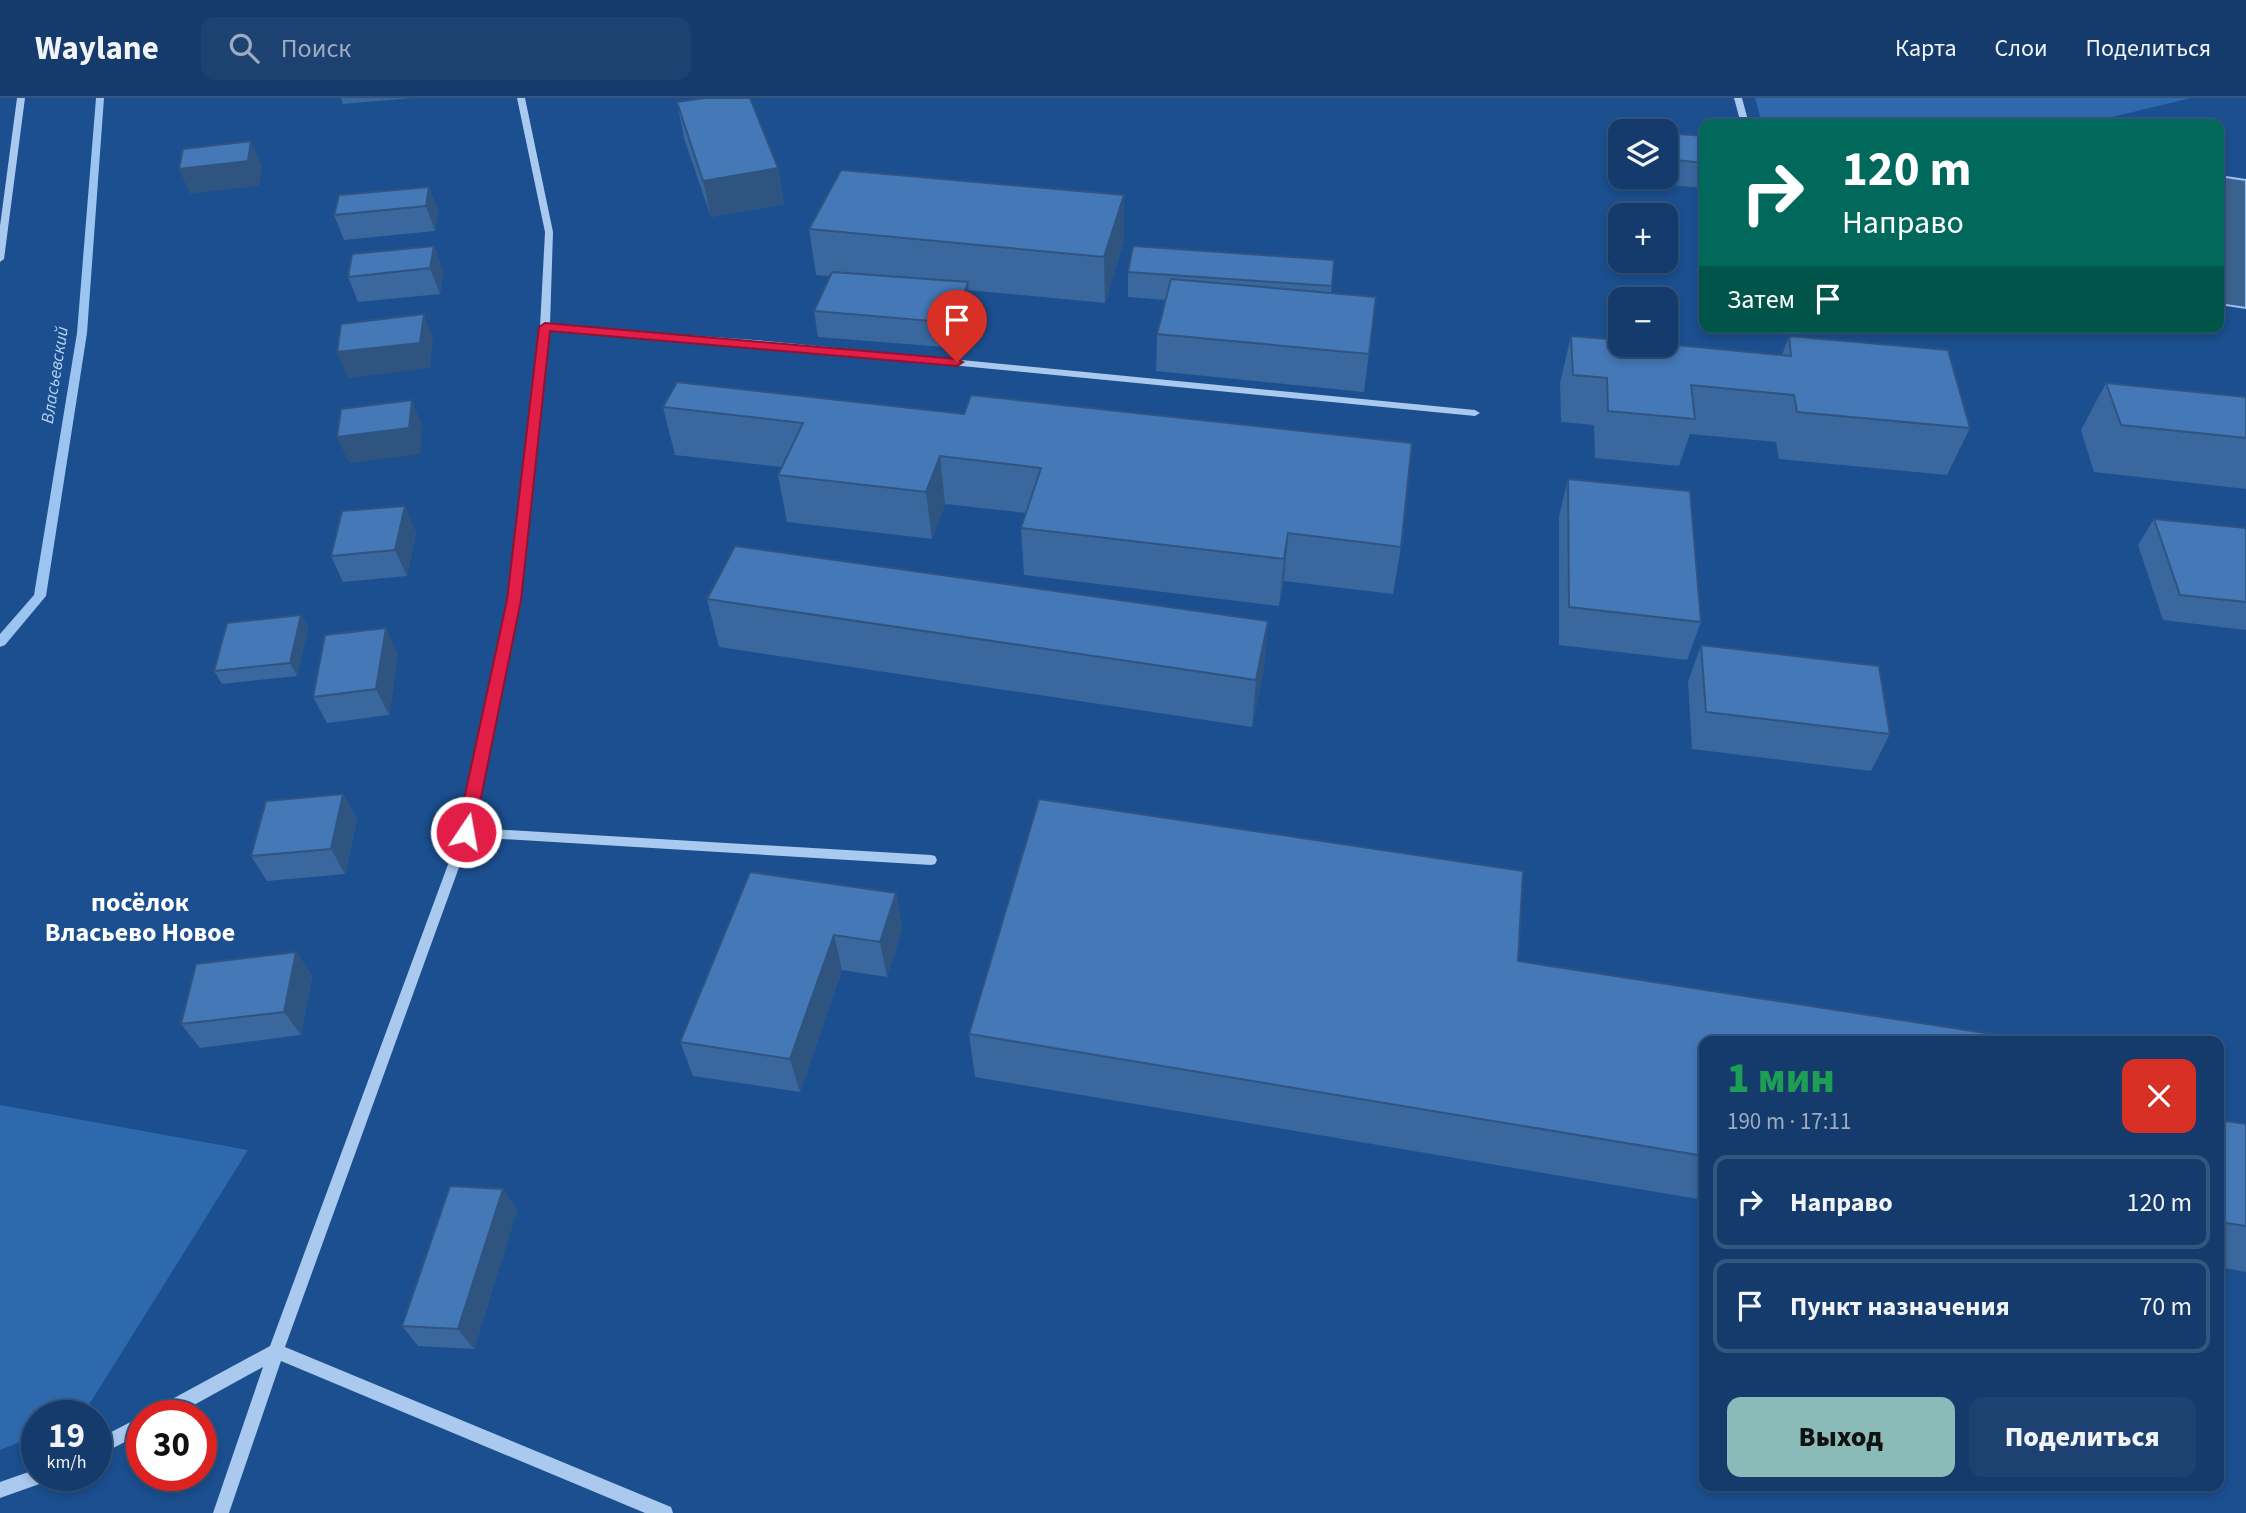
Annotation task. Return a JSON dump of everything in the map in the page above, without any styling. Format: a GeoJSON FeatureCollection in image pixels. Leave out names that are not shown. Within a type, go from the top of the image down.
{"type":"FeatureCollection","features":[{"type":"Feature","properties":{"kind":"street"},"geometry":{"type":"LineString","coordinates":[[0,259],[21,98]]}},
{"type":"Feature","properties":{"kind":"street"},"geometry":{"type":"LineString","coordinates":[[221,1513],[276,1351],[466,832],[514,600],[545,327],[549,232],[521,98]]}},
{"type":"Feature","properties":{"kind":"street"},"geometry":{"type":"LineString","coordinates":[[1738,98],[1744,119]]}},
{"type":"Feature","properties":{"kind":"street"},"geometry":{"type":"LineString","coordinates":[[545,327],[780,345],[1475,413]]}},
{"type":"Feature","properties":{"kind":"street"},"geometry":{"type":"LineString","coordinates":[[466,832],[931,860]]}},
{"type":"Feature","properties":{"kind":"street"},"geometry":{"type":"LineString","coordinates":[[187,1400],[276,1351]]}},
{"type":"Feature","properties":{"kind":"street"},"geometry":{"type":"LineString","coordinates":[[276,1351],[664,1513]]}},
{"type":"Feature","properties":{"kind":"street"},"geometry":{"type":"LineString","coordinates":[[0,1490],[21,1482]]}},
{"type":"Feature","properties":{"kind":"shaded area"},"geometry":{"type":"Polygon","coordinates":[[[1755,98],[2191,98],[2104,119],[1761,119],[1755,98]]]}},
{"type":"Feature","properties":{"kind":"shaded area"},"geometry":{"type":"Polygon","coordinates":[[[2224,177],[2246,180],[2246,308],[2224,305],[2224,177]]]}},
{"type":"Feature","properties":{"kind":"shaded area"},"geometry":{"type":"Polygon","coordinates":[[[0,1105],[248,1150],[92,1400],[21,1400],[21,1441],[0,1450],[0,1105]]]}},
{"type":"Feature","properties":{"kind":"building"},"geometry":{"type":"Polygon","coordinates":[[[705,98],[750,98],[778,168],[703,181],[677,102],[705,98]]]}},
{"type":"Feature","properties":{"kind":"building"},"geometry":{"type":"Polygon","coordinates":[[[1678,134],[1699,136],[1699,162],[1678,160],[1678,134]]]}},
{"type":"Feature","properties":{"kind":"building"},"geometry":{"type":"Polygon","coordinates":[[[251,141],[248,161],[179,169],[183,149],[251,141]]]}},
{"type":"Feature","properties":{"kind":"building"},"geometry":{"type":"Polygon","coordinates":[[[841,170],[1124,195],[1104,257],[809,229],[841,170]]]}},
{"type":"Feature","properties":{"kind":"building"},"geometry":{"type":"Polygon","coordinates":[[[429,187],[426,206],[334,215],[339,195],[429,187]]]}},
{"type":"Feature","properties":{"kind":"building"},"geometry":{"type":"Polygon","coordinates":[[[434,246],[430,268],[348,277],[352,254],[434,246]]]}},
{"type":"Feature","properties":{"kind":"building"},"geometry":{"type":"Polygon","coordinates":[[[1133,246],[1334,260],[1332,286],[1128,272],[1133,246]]]}},
{"type":"Feature","properties":{"kind":"building"},"geometry":{"type":"Polygon","coordinates":[[[832,272],[968,282],[954,323],[814,311],[832,272]]]}},
{"type":"Feature","properties":{"kind":"building"},"geometry":{"type":"Polygon","coordinates":[[[1171,279],[1376,297],[1369,354],[1157,334],[1171,279]]]}},
{"type":"Feature","properties":{"kind":"building"},"geometry":{"type":"Polygon","coordinates":[[[424,314],[420,343],[337,352],[341,324],[424,314]]]}},
{"type":"Feature","properties":{"kind":"building"},"geometry":{"type":"Polygon","coordinates":[[[1571,336],[1608,339],[1608,357],[1678,357],[1678,345],[1791,356],[1789,336],[1948,350],[1970,428],[1797,412],[1794,395],[1691,385],[1695,419],[1608,411],[1607,378],[1573,375],[1571,336]]]}},
{"type":"Feature","properties":{"kind":"building"},"geometry":{"type":"Polygon","coordinates":[[[677,382],[964,414],[971,395],[1412,443],[1401,547],[1288,533],[1284,559],[1021,528],[1041,468],[940,456],[926,492],[778,475],[803,423],[663,407],[677,382]]]}},
{"type":"Feature","properties":{"kind":"building"},"geometry":{"type":"Polygon","coordinates":[[[2106,383],[2246,397],[2246,438],[2121,425],[2106,383]]]}},
{"type":"Feature","properties":{"kind":"building"},"geometry":{"type":"Polygon","coordinates":[[[412,400],[409,428],[337,437],[341,409],[412,400]]]}},
{"type":"Feature","properties":{"kind":"building"},"geometry":{"type":"Polygon","coordinates":[[[1568,479],[1690,491],[1701,622],[1569,607],[1568,479]]]}},
{"type":"Feature","properties":{"kind":"building"},"geometry":{"type":"Polygon","coordinates":[[[405,506],[395,550],[331,556],[342,511],[405,506]]]}},
{"type":"Feature","properties":{"kind":"building"},"geometry":{"type":"Polygon","coordinates":[[[2154,519],[2246,528],[2246,602],[2180,595],[2154,519]]]}},
{"type":"Feature","properties":{"kind":"building"},"geometry":{"type":"Polygon","coordinates":[[[735,546],[1268,621],[1256,680],[707,599],[735,546]]]}},
{"type":"Feature","properties":{"kind":"building"},"geometry":{"type":"Polygon","coordinates":[[[301,615],[290,663],[214,671],[227,623],[301,615]]]}},
{"type":"Feature","properties":{"kind":"building"},"geometry":{"type":"Polygon","coordinates":[[[386,628],[376,689],[313,697],[325,635],[386,628]]]}},
{"type":"Feature","properties":{"kind":"building"},"geometry":{"type":"Polygon","coordinates":[[[1701,645],[1879,666],[1890,734],[1706,712],[1701,645]]]}},
{"type":"Feature","properties":{"kind":"building"},"geometry":{"type":"Polygon","coordinates":[[[343,794],[331,849],[251,856],[266,801],[343,794]]]}},
{"type":"Feature","properties":{"kind":"building"},"geometry":{"type":"Polygon","coordinates":[[[1039,799],[1523,871],[1518,961],[2005,1036],[1699,1036],[1699,1155],[969,1034],[1039,799]]]}},
{"type":"Feature","properties":{"kind":"building"},"geometry":{"type":"Polygon","coordinates":[[[750,872],[896,893],[880,942],[834,935],[790,1059],[680,1042],[750,872]]]}},
{"type":"Feature","properties":{"kind":"building"},"geometry":{"type":"Polygon","coordinates":[[[296,952],[284,1012],[181,1024],[196,964],[296,952]]]}},
{"type":"Feature","properties":{"kind":"building"},"geometry":{"type":"Polygon","coordinates":[[[2224,1121],[2246,1124],[2246,1226],[2224,1223],[2224,1121]]]}},
{"type":"Feature","properties":{"kind":"building"},"geometry":{"type":"Polygon","coordinates":[[[450,1186],[503,1189],[458,1329],[402,1326],[450,1186]]]}},
{"type":"Feature","properties":{"kind":"waterway","name":"Власьевский"},"geometry":{"type":"LineString","coordinates":[[0,642],[40,596],[82,333],[100,98]]}},
{"type":"Feature","properties":{"kind":"district","name":"посёлок Власьево Новое"},"geometry":{"type":"Point","coordinates":[140,917]}},
{"type":"Feature","properties":{"kind":"route"},"geometry":{"type":"LineString","coordinates":[[466,832],[514,600],[545,327],[957,362]]}}]}
